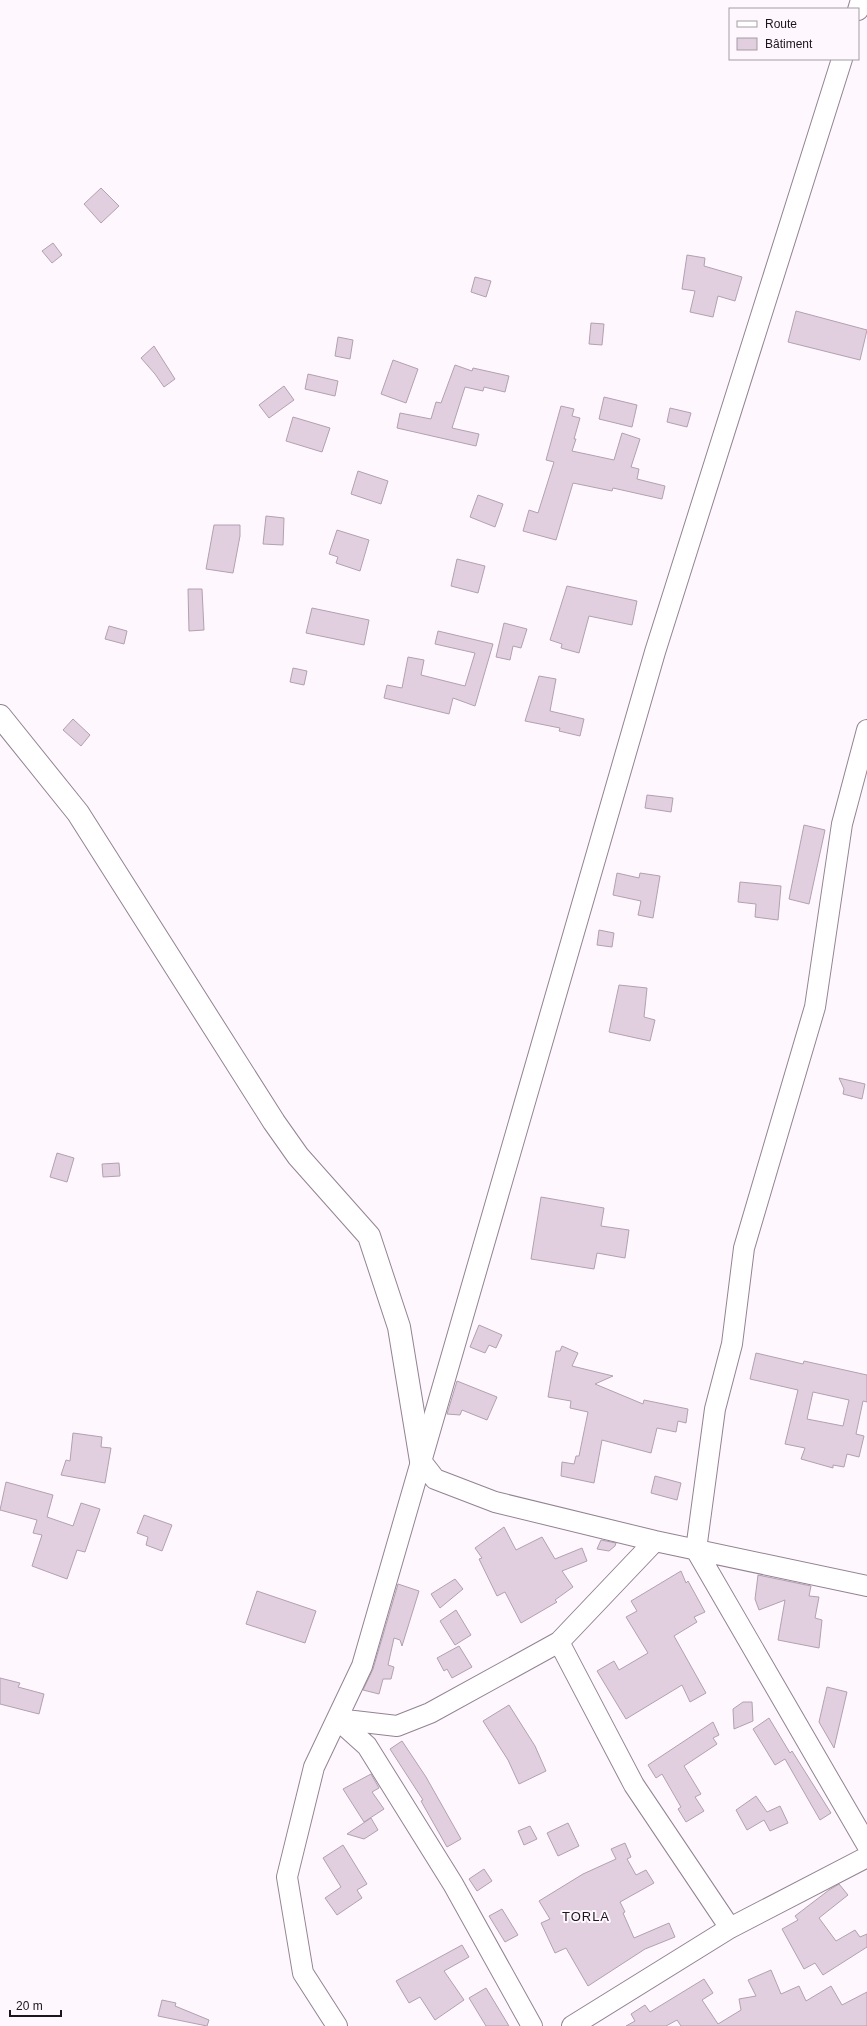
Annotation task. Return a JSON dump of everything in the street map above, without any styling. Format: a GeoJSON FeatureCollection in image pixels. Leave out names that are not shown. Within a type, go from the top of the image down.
{"type":"FeatureCollection","features":[{"type":"Feature","properties":{"kind":"street"},"geometry":{"type":"LineString","coordinates":[[337,2026],[303,1973],[287,1877],[314,1767],[362,1666],[655,652],[842,60]]}},
{"type":"Feature","properties":{"kind":"street"},"geometry":{"type":"LineString","coordinates":[[0,716],[78,813],[274,1122],[298,1156],[369,1236],[399,1327],[421,1461],[435,1479],[495,1502],[655,1541],[867,1586]]}},
{"type":"Feature","properties":{"kind":"street"},"geometry":{"type":"LineString","coordinates":[[867,730],[842,824],[815,1007],[744,1248],[732,1344],[715,1409],[696,1550],[867,1845]]}},
{"type":"Feature","properties":{"kind":"street"},"geometry":{"type":"LineString","coordinates":[[337,1719],[397,1726],[430,1713],[559,1642],[655,1541]]}},
{"type":"Feature","properties":{"kind":"street"},"geometry":{"type":"LineString","coordinates":[[559,1642],[634,1785],[730,1928]]}},
{"type":"Feature","properties":{"kind":"street"},"geometry":{"type":"LineString","coordinates":[[337,1719],[367,1746],[453,1884],[532,2026]]}},
{"type":"Feature","properties":{"kind":"street"},"geometry":{"type":"LineString","coordinates":[[572,2026],[730,1928],[867,1857]]}},
{"type":"Feature","properties":{"kind":"building"},"geometry":{"type":"Polygon","coordinates":[[[101,188],[119,206],[101,223],[84,204],[101,188]]]}},
{"type":"Feature","properties":{"kind":"building"},"geometry":{"type":"Polygon","coordinates":[[[53,243],[62,255],[52,263],[42,251],[53,243]]]}},
{"type":"Feature","properties":{"kind":"building"},"geometry":{"type":"Polygon","coordinates":[[[687,255],[705,258],[704,266],[742,277],[735,301],[718,296],[713,317],[690,312],[695,291],[682,289],[687,255]]]}},
{"type":"Feature","properties":{"kind":"building"},"geometry":{"type":"Polygon","coordinates":[[[475,277],[491,281],[486,297],[471,292],[475,277]]]}},
{"type":"Feature","properties":{"kind":"building"},"geometry":{"type":"Polygon","coordinates":[[[796,311],[867,330],[860,360],[788,342],[796,311]]]}},
{"type":"Feature","properties":{"kind":"building"},"geometry":{"type":"Polygon","coordinates":[[[591,323],[604,324],[602,345],[589,344],[591,323]]]}},
{"type":"Feature","properties":{"kind":"building"},"geometry":{"type":"Polygon","coordinates":[[[338,337],[353,340],[350,359],[335,356],[338,337]]]}},
{"type":"Feature","properties":{"kind":"building"},"geometry":{"type":"Polygon","coordinates":[[[154,346],[175,379],[164,387],[141,358],[154,346]]]}},
{"type":"Feature","properties":{"kind":"building"},"geometry":{"type":"Polygon","coordinates":[[[393,360],[418,369],[406,403],[381,394],[393,360]]]}},
{"type":"Feature","properties":{"kind":"building"},"geometry":{"type":"Polygon","coordinates":[[[455,365],[472,371],[473,368],[509,376],[505,392],[484,387],[483,391],[465,387],[452,428],[479,434],[476,446],[397,428],[400,413],[431,419],[436,402],[441,403],[455,365]]]}},
{"type":"Feature","properties":{"kind":"building"},"geometry":{"type":"Polygon","coordinates":[[[308,374],[338,381],[335,396],[305,389],[308,374]]]}},
{"type":"Feature","properties":{"kind":"building"},"geometry":{"type":"Polygon","coordinates":[[[284,386],[294,400],[269,418],[259,405],[284,386]]]}},
{"type":"Feature","properties":{"kind":"building"},"geometry":{"type":"Polygon","coordinates":[[[604,397],[637,405],[632,427],[599,419],[604,397]]]}},
{"type":"Feature","properties":{"kind":"building"},"geometry":{"type":"Polygon","coordinates":[[[561,406],[574,409],[572,416],[580,418],[572,451],[614,460],[622,433],[640,439],[631,467],[639,469],[637,479],[665,486],[662,499],[613,488],[612,491],[573,483],[556,540],[523,531],[529,510],[538,513],[554,462],[546,460],[561,406]]]}},
{"type":"Feature","properties":{"kind":"building"},"geometry":{"type":"Polygon","coordinates":[[[670,408],[691,413],[687,427],[667,422],[670,408]]]}},
{"type":"Feature","properties":{"kind":"building"},"geometry":{"type":"Polygon","coordinates":[[[293,417],[330,428],[322,452],[286,441],[293,417]]]}},
{"type":"Feature","properties":{"kind":"building"},"geometry":{"type":"Polygon","coordinates":[[[358,471],[388,481],[381,504],[351,494],[358,471]]]}},
{"type":"Feature","properties":{"kind":"building"},"geometry":{"type":"Polygon","coordinates":[[[478,495],[503,504],[495,527],[470,517],[478,495]]]}},
{"type":"Feature","properties":{"kind":"building"},"geometry":{"type":"Polygon","coordinates":[[[266,516],[284,518],[283,545],[263,544],[266,516]]]}},
{"type":"Feature","properties":{"kind":"building"},"geometry":{"type":"Polygon","coordinates":[[[214,525],[240,525],[240,536],[233,573],[206,569],[214,525]]]}},
{"type":"Feature","properties":{"kind":"building"},"geometry":{"type":"Polygon","coordinates":[[[337,530],[369,540],[360,571],[336,563],[338,557],[329,554],[337,530]]]}},
{"type":"Feature","properties":{"kind":"building"},"geometry":{"type":"Polygon","coordinates":[[[457,559],[485,566],[478,593],[451,586],[457,559]]]}},
{"type":"Feature","properties":{"kind":"building"},"geometry":{"type":"Polygon","coordinates":[[[567,586],[637,601],[632,625],[589,616],[579,653],[561,648],[562,644],[550,640],[567,586]]]}},
{"type":"Feature","properties":{"kind":"building"},"geometry":{"type":"Polygon","coordinates":[[[188,589],[202,589],[204,630],[189,631],[188,589]]]}},
{"type":"Feature","properties":{"kind":"building"},"geometry":{"type":"Polygon","coordinates":[[[312,608],[369,620],[364,645],[306,633],[312,608]]]}},
{"type":"Feature","properties":{"kind":"building"},"geometry":{"type":"Polygon","coordinates":[[[504,623],[527,629],[521,648],[513,646],[510,660],[496,657],[504,623]]]}},
{"type":"Feature","properties":{"kind":"building"},"geometry":{"type":"Polygon","coordinates":[[[109,626],[127,631],[124,644],[105,639],[109,626]]]}},
{"type":"Feature","properties":{"kind":"building"},"geometry":{"type":"Polygon","coordinates":[[[438,631],[493,644],[475,706],[453,698],[449,714],[384,698],[387,685],[402,688],[408,657],[424,660],[421,675],[465,686],[475,653],[435,644],[438,631]]]}},
{"type":"Feature","properties":{"kind":"building"},"geometry":{"type":"Polygon","coordinates":[[[293,668],[307,671],[304,685],[290,682],[293,668]]]}},
{"type":"Feature","properties":{"kind":"building"},"geometry":{"type":"Polygon","coordinates":[[[539,676],[556,679],[550,711],[584,719],[580,736],[559,731],[560,728],[525,721],[539,676]]]}},
{"type":"Feature","properties":{"kind":"building"},"geometry":{"type":"Polygon","coordinates":[[[73,719],[90,735],[81,746],[63,730],[73,719]]]}},
{"type":"Feature","properties":{"kind":"building"},"geometry":{"type":"Polygon","coordinates":[[[647,795],[673,798],[671,812],[645,808],[647,795]]]}},
{"type":"Feature","properties":{"kind":"building"},"geometry":{"type":"Polygon","coordinates":[[[804,825],[825,830],[809,904],[789,899],[804,825]]]}},
{"type":"Feature","properties":{"kind":"building"},"geometry":{"type":"Polygon","coordinates":[[[617,873],[639,878],[640,873],[660,876],[653,918],[638,915],[641,901],[613,895],[617,873]]]}},
{"type":"Feature","properties":{"kind":"building"},"geometry":{"type":"Polygon","coordinates":[[[740,882],[781,886],[778,920],[755,917],[756,904],[738,902],[740,882]]]}},
{"type":"Feature","properties":{"kind":"building"},"geometry":{"type":"Polygon","coordinates":[[[599,930],[614,933],[612,947],[597,945],[599,930]]]}},
{"type":"Feature","properties":{"kind":"building"},"geometry":{"type":"Polygon","coordinates":[[[619,985],[647,988],[644,1017],[655,1020],[650,1041],[609,1032],[619,985]]]}},
{"type":"Feature","properties":{"kind":"building"},"geometry":{"type":"Polygon","coordinates":[[[839,1078],[865,1084],[862,1099],[843,1094],[844,1089],[839,1078]]]}},
{"type":"Feature","properties":{"kind":"building"},"geometry":{"type":"Polygon","coordinates":[[[57,1153],[74,1158],[67,1182],[50,1177],[57,1153]]]}},
{"type":"Feature","properties":{"kind":"building"},"geometry":{"type":"Polygon","coordinates":[[[119,1163],[120,1176],[103,1177],[102,1164],[119,1163]]]}},
{"type":"Feature","properties":{"kind":"building"},"geometry":{"type":"Polygon","coordinates":[[[541,1197],[604,1208],[601,1226],[629,1230],[625,1258],[597,1253],[594,1269],[531,1259],[541,1197]]]}},
{"type":"Feature","properties":{"kind":"building"},"geometry":{"type":"Polygon","coordinates":[[[479,1325],[502,1335],[496,1348],[489,1345],[485,1353],[470,1347],[479,1325]]]}},
{"type":"Feature","properties":{"kind":"building"},"geometry":{"type":"Polygon","coordinates":[[[562,1346],[578,1353],[572,1366],[613,1376],[595,1384],[643,1404],[644,1400],[688,1409],[686,1423],[678,1421],[676,1432],[657,1428],[651,1453],[602,1440],[594,1483],[561,1476],[562,1462],[574,1464],[576,1456],[579,1456],[588,1412],[570,1408],[571,1401],[548,1397],[556,1351],[560,1351],[562,1346]]]}},
{"type":"Feature","properties":{"kind":"building"},"geometry":{"type":"Polygon","coordinates":[[[756,1353],[803,1364],[804,1361],[867,1375],[867,1402],[863,1401],[856,1434],[864,1436],[859,1457],[847,1454],[844,1467],[833,1465],[833,1468],[801,1459],[805,1448],[785,1444],[798,1390],[750,1379],[756,1353]],[[813,1392],[807,1419],[843,1426],[849,1400],[813,1392]]]}},
{"type":"Feature","properties":{"kind":"building"},"geometry":{"type":"Polygon","coordinates":[[[457,1381],[497,1397],[487,1420],[462,1410],[460,1415],[447,1414],[457,1381]]]}},
{"type":"Feature","properties":{"kind":"building"},"geometry":{"type":"Polygon","coordinates":[[[73,1433],[102,1437],[101,1447],[111,1448],[105,1483],[61,1475],[66,1460],[70,1461],[73,1433]]]}},
{"type":"Feature","properties":{"kind":"building"},"geometry":{"type":"Polygon","coordinates":[[[655,1476],[681,1483],[677,1500],[651,1493],[655,1476]]]}},
{"type":"Feature","properties":{"kind":"building"},"geometry":{"type":"Polygon","coordinates":[[[6,1482],[53,1495],[47,1517],[73,1526],[81,1503],[100,1509],[85,1552],[77,1550],[67,1579],[32,1566],[42,1535],[33,1533],[37,1520],[0,1510],[6,1482]]]}},
{"type":"Feature","properties":{"kind":"building"},"geometry":{"type":"Polygon","coordinates":[[[144,1515],[172,1525],[162,1551],[146,1545],[148,1537],[137,1533],[144,1515]]]}},
{"type":"Feature","properties":{"kind":"building"},"geometry":{"type":"Polygon","coordinates":[[[504,1527],[516,1550],[542,1537],[555,1559],[582,1548],[587,1561],[562,1571],[573,1587],[555,1600],[557,1602],[521,1623],[505,1592],[497,1596],[479,1559],[482,1558],[475,1548],[504,1527]]]}},
{"type":"Feature","properties":{"kind":"building"},"geometry":{"type":"Polygon","coordinates":[[[601,1540],[616,1543],[615,1546],[609,1551],[597,1549],[601,1540]]]}},
{"type":"Feature","properties":{"kind":"building"},"geometry":{"type":"Polygon","coordinates":[[[681,1571],[686,1583],[688,1581],[705,1612],[694,1617],[697,1622],[674,1636],[706,1693],[690,1702],[682,1685],[626,1719],[597,1671],[614,1661],[619,1670],[648,1653],[626,1617],[637,1611],[631,1601],[681,1571]]]}},
{"type":"Feature","properties":{"kind":"building"},"geometry":{"type":"Polygon","coordinates":[[[758,1575],[811,1586],[809,1596],[819,1597],[815,1618],[822,1620],[819,1648],[778,1640],[785,1600],[759,1610],[755,1599],[758,1575]]]}},
{"type":"Feature","properties":{"kind":"building"},"geometry":{"type":"Polygon","coordinates":[[[455,1579],[463,1589],[440,1608],[431,1594],[455,1579]]]}},
{"type":"Feature","properties":{"kind":"building"},"geometry":{"type":"Polygon","coordinates":[[[398,1584],[419,1591],[402,1646],[400,1640],[394,1638],[388,1665],[394,1667],[391,1679],[383,1679],[379,1694],[363,1690],[373,1669],[398,1584]]]}},
{"type":"Feature","properties":{"kind":"building"},"geometry":{"type":"Polygon","coordinates":[[[257,1591],[316,1611],[305,1643],[246,1624],[257,1591]]]}},
{"type":"Feature","properties":{"kind":"building"},"geometry":{"type":"Polygon","coordinates":[[[456,1610],[471,1635],[455,1645],[440,1621],[456,1610]]]}},
{"type":"Feature","properties":{"kind":"building"},"geometry":{"type":"Polygon","coordinates":[[[459,1646],[472,1667],[452,1678],[447,1669],[444,1671],[437,1658],[459,1646]]]}},
{"type":"Feature","properties":{"kind":"building"},"geometry":{"type":"Polygon","coordinates":[[[0,1678],[20,1683],[18,1687],[44,1694],[39,1714],[0,1704],[0,1678]]]}},
{"type":"Feature","properties":{"kind":"building"},"geometry":{"type":"Polygon","coordinates":[[[827,1687],[847,1692],[834,1748],[819,1722],[827,1687]]]}},
{"type":"Feature","properties":{"kind":"building"},"geometry":{"type":"Polygon","coordinates":[[[743,1702],[752,1702],[753,1721],[734,1729],[733,1709],[743,1702]]]}},
{"type":"Feature","properties":{"kind":"building"},"geometry":{"type":"Polygon","coordinates":[[[509,1705],[535,1746],[546,1771],[519,1784],[508,1760],[483,1721],[509,1705]]]}},
{"type":"Feature","properties":{"kind":"building"},"geometry":{"type":"Polygon","coordinates":[[[769,1718],[790,1753],[792,1751],[831,1813],[820,1820],[785,1759],[775,1765],[753,1729],[769,1718]]]}},
{"type":"Feature","properties":{"kind":"building"},"geometry":{"type":"Polygon","coordinates":[[[713,1722],[719,1735],[713,1738],[717,1744],[684,1766],[701,1794],[695,1797],[704,1811],[686,1822],[678,1809],[681,1807],[662,1774],[656,1778],[648,1765],[713,1722]]]}},
{"type":"Feature","properties":{"kind":"building"},"geometry":{"type":"Polygon","coordinates":[[[402,1741],[426,1777],[461,1839],[447,1847],[421,1801],[423,1800],[390,1749],[402,1741]]]}},
{"type":"Feature","properties":{"kind":"building"},"geometry":{"type":"Polygon","coordinates":[[[371,1774],[379,1788],[372,1792],[384,1809],[364,1822],[343,1789],[371,1774]]]}},
{"type":"Feature","properties":{"kind":"building"},"geometry":{"type":"Polygon","coordinates":[[[756,1796],[767,1812],[780,1806],[788,1823],[770,1831],[764,1820],[747,1830],[736,1810],[756,1796]]]}},
{"type":"Feature","properties":{"kind":"building"},"geometry":{"type":"Polygon","coordinates":[[[371,1818],[378,1830],[364,1839],[347,1834],[371,1818]]]}},
{"type":"Feature","properties":{"kind":"building"},"geometry":{"type":"Polygon","coordinates":[[[568,1823],[579,1846],[558,1856],[547,1833],[568,1823]]]}},
{"type":"Feature","properties":{"kind":"building"},"geometry":{"type":"Polygon","coordinates":[[[530,1826],[537,1839],[524,1845],[518,1831],[530,1826]]]}},
{"type":"Feature","properties":{"kind":"building"},"geometry":{"type":"Polygon","coordinates":[[[625,1843],[631,1857],[627,1859],[636,1875],[646,1870],[654,1883],[620,1902],[634,1938],[669,1923],[675,1937],[645,1949],[588,1986],[566,1948],[555,1953],[541,1923],[550,1919],[539,1901],[583,1874],[616,1859],[611,1849],[625,1843]]]}},
{"type":"Feature","properties":{"kind":"building"},"geometry":{"type":"Polygon","coordinates":[[[343,1845],[367,1884],[357,1890],[362,1898],[337,1915],[325,1898],[341,1887],[323,1858],[343,1845]]]}},
{"type":"Feature","properties":{"kind":"building"},"geometry":{"type":"Polygon","coordinates":[[[484,1869],[492,1881],[477,1891],[469,1879],[484,1869]]]}},
{"type":"Feature","properties":{"kind":"building"},"geometry":{"type":"Polygon","coordinates":[[[839,1884],[848,1895],[819,1918],[836,1941],[855,1930],[860,1937],[867,1934],[867,1947],[823,1975],[815,1963],[804,1969],[782,1929],[798,1920],[795,1916],[839,1884]]]}},
{"type":"Feature","properties":{"kind":"building"},"geometry":{"type":"Polygon","coordinates":[[[502,1909],[518,1935],[505,1942],[489,1916],[502,1909]]]}},
{"type":"Feature","properties":{"kind":"building"},"geometry":{"type":"Polygon","coordinates":[[[462,1945],[469,1957],[444,1971],[464,2000],[435,2020],[420,1997],[409,2003],[396,1981],[462,1945]]]}},
{"type":"Feature","properties":{"kind":"building"},"geometry":{"type":"Polygon","coordinates":[[[771,1970],[781,1994],[799,1986],[806,2001],[831,1986],[842,2005],[867,1992],[867,2026],[681,2026],[677,2020],[666,2026],[626,2026],[635,2021],[631,2014],[645,2005],[650,2012],[704,1979],[713,1993],[702,2000],[718,2024],[741,2010],[739,1999],[756,1996],[748,1980],[771,1970]]]}},
{"type":"Feature","properties":{"kind":"building"},"geometry":{"type":"Polygon","coordinates":[[[486,1988],[509,2026],[486,2026],[469,1998],[486,1988]]]}},
{"type":"Feature","properties":{"kind":"building"},"geometry":{"type":"Polygon","coordinates":[[[162,2000],[176,2003],[175,2006],[209,2020],[207,2026],[158,2016],[162,2000]]]}},
{"type":"Feature","properties":{"kind":"district","name":"TORLA"},"geometry":{"type":"Point","coordinates":[586,1916]}}]}
